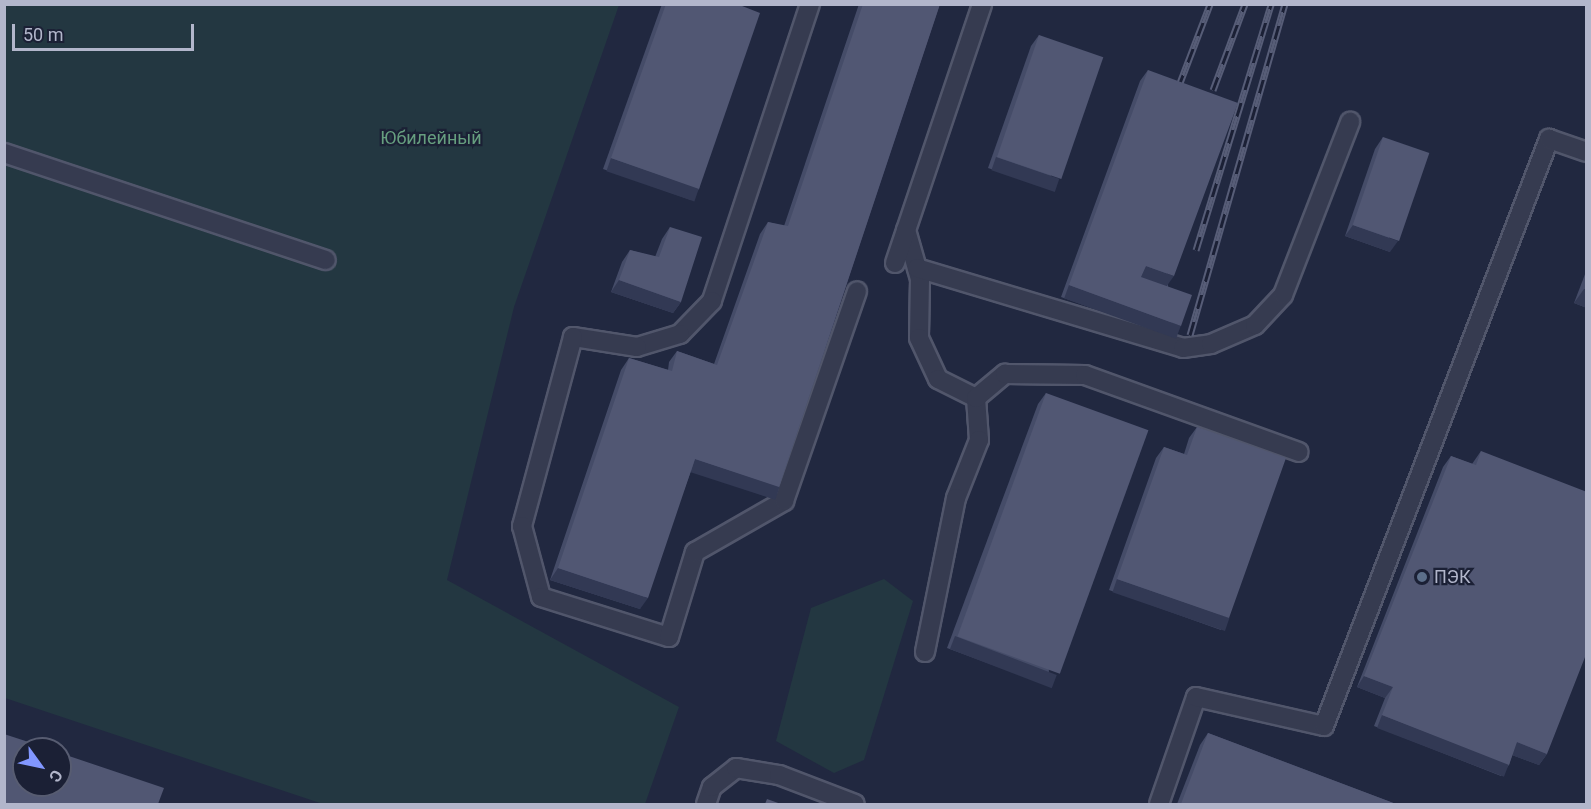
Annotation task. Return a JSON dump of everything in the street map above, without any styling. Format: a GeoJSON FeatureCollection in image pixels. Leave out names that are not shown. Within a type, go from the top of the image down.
{"type":"FeatureCollection","features":[{"type":"Feature","properties":{"kind":"street"},"geometry":{"type":"LineString","coordinates":[[810,4],[712,301],[680,333],[637,347],[573,337],[522,526],[541,597],[669,637],[695,552],[784,501],[857,291]]}},
{"type":"Feature","properties":{"kind":"street"},"geometry":{"type":"LineString","coordinates":[[895,263],[982,4]]}},
{"type":"Feature","properties":{"kind":"street"},"geometry":{"type":"LineString","coordinates":[[917,268],[1183,348],[1211,344],[1255,325],[1283,295],[1350,122]]}},
{"type":"Feature","properties":{"kind":"street"},"geometry":{"type":"LineString","coordinates":[[1159,804],[1196,697],[1324,726],[1549,139],[1587,152]]}},
{"type":"Feature","properties":{"kind":"street"},"geometry":{"type":"LineString","coordinates":[[4,153],[326,260]]}},
{"type":"Feature","properties":{"kind":"street"},"geometry":{"type":"LineString","coordinates":[[906,230],[917,268],[919,338],[938,379],[976,398]]}},
{"type":"Feature","properties":{"kind":"street"},"geometry":{"type":"LineString","coordinates":[[976,398],[1005,374],[1085,375],[1299,452]]}},
{"type":"Feature","properties":{"kind":"street"},"geometry":{"type":"LineString","coordinates":[[925,652],[956,498],[979,440],[976,398]]}},
{"type":"Feature","properties":{"kind":"street"},"geometry":{"type":"LineString","coordinates":[[706,804],[712,787],[736,768],[780,775],[855,804]]}},
{"type":"Feature","properties":{"kind":"green space","name":"Юбилейный"},"geometry":{"type":"Polygon","coordinates":[[[5,5],[619,5],[514,307],[447,580],[679,707],[645,804],[323,804],[5,698],[5,5]]]}},
{"type":"Feature","properties":{"kind":"green space"},"geometry":{"type":"Polygon","coordinates":[[[884,579],[913,601],[864,760],[834,773],[776,741],[811,608],[884,579]]]}},
{"type":"Feature","properties":{"kind":"building"},"geometry":{"type":"Polygon","coordinates":[[[666,4],[737,4],[760,13],[699,189],[611,158],[666,4]]]}},
{"type":"Feature","properties":{"kind":"building"},"geometry":{"type":"Polygon","coordinates":[[[863,4],[940,4],[779,487],[695,459],[648,598],[558,568],[629,358],[672,371],[677,351],[717,365],[768,222],[788,226],[863,4]]]}},
{"type":"Feature","properties":{"kind":"building"},"geometry":{"type":"Polygon","coordinates":[[[1039,35],[1103,57],[1061,179],[997,157],[1039,35]]]}},
{"type":"Feature","properties":{"kind":"building"},"geometry":{"type":"Polygon","coordinates":[[[1148,70],[1238,103],[1174,276],[1146,266],[1141,277],[1192,295],[1181,326],[1069,285],[1148,70]]]}},
{"type":"Feature","properties":{"kind":"building"},"geometry":{"type":"Polygon","coordinates":[[[1383,137],[1429,153],[1399,241],[1353,225],[1383,137]]]}},
{"type":"Feature","properties":{"kind":"building"},"geometry":{"type":"Polygon","coordinates":[[[670,227],[702,237],[681,302],[619,280],[630,250],[659,257],[670,227]]]}},
{"type":"Feature","properties":{"kind":"building"},"geometry":{"type":"Polygon","coordinates":[[[1046,393],[1148,430],[1060,674],[957,636],[1046,393]]]}},
{"type":"Feature","properties":{"kind":"building"},"geometry":{"type":"Polygon","coordinates":[[[1197,427],[1286,458],[1229,618],[1117,579],[1164,447],[1187,455],[1197,427]]]}},
{"type":"Feature","properties":{"kind":"building"},"geometry":{"type":"Polygon","coordinates":[[[1481,451],[1587,492],[1587,652],[1547,754],[1517,742],[1509,765],[1382,715],[1393,687],[1364,676],[1451,456],[1476,465],[1481,451]]]}},
{"type":"Feature","properties":{"kind":"building"},"geometry":{"type":"Polygon","coordinates":[[[1208,733],[1396,804],[1181,804],[1208,733]]]}},
{"type":"Feature","properties":{"kind":"building"},"geometry":{"type":"Polygon","coordinates":[[[4,734],[13,737],[12,797],[72,797],[72,757],[164,788],[158,804],[4,804],[4,734]]]}},
{"type":"Feature","properties":{"kind":"building"},"geometry":{"type":"Polygon","coordinates":[[[767,799],[781,804],[765,804],[767,799]]]}},
{"type":"Feature","properties":{"kind":"railway"},"geometry":{"type":"LineString","coordinates":[[1178,88],[1210,4]]}},
{"type":"Feature","properties":{"kind":"railway"},"geometry":{"type":"LineString","coordinates":[[1213,90],[1245,4]]}},
{"type":"Feature","properties":{"kind":"railway"},"geometry":{"type":"LineString","coordinates":[[1196,250],[1271,4]]}},
{"type":"Feature","properties":{"kind":"railway"},"geometry":{"type":"LineString","coordinates":[[1190,335],[1285,4]]}},
{"type":"Feature","properties":{"kind":"place","name":"ПЭК"},"geometry":{"type":"Point","coordinates":[1422,577]}}]}
